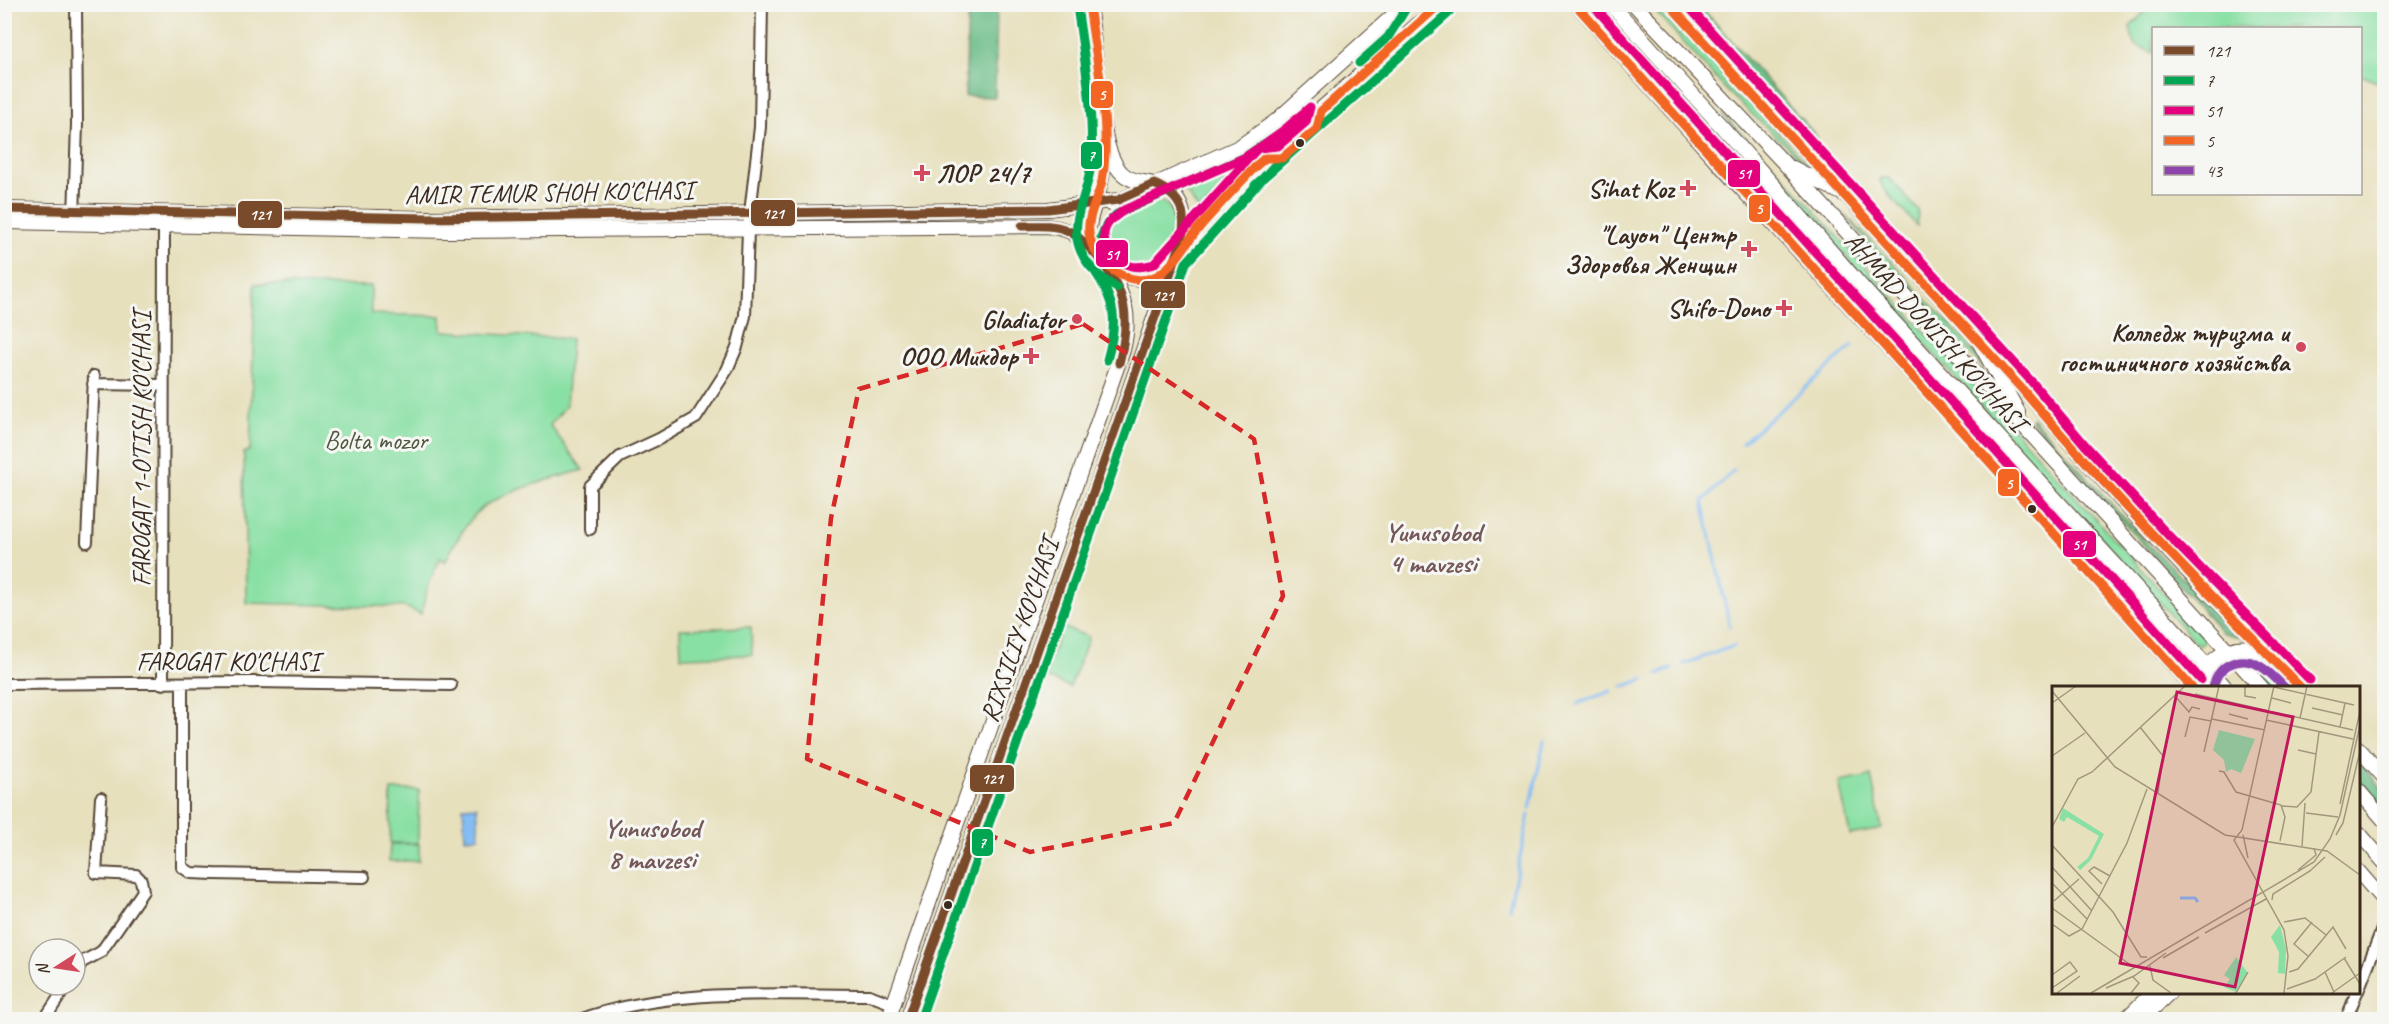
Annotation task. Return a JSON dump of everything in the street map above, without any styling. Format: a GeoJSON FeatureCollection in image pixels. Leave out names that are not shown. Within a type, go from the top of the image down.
{"type":"FeatureCollection","features":[{"type":"Feature","properties":{"kind":"main road"},"geometry":{"type":"LineString","coordinates":[[1089,4],[1105,131],[1112,156],[1122,173],[1133,181],[1154,184],[1172,194],[1183,210],[1184,236],[1175,257]]}},
{"type":"Feature","properties":{"kind":"main road","name":"AMIR TEMUR SHOH KO'CHASI"},"geometry":{"type":"LineString","coordinates":[[4,209],[74,217],[448,231],[1051,226],[1075,235],[1121,276],[1143,280],[1161,273],[1257,165],[1441,4]]}},
{"type":"Feature","properties":{"kind":"main road","name":"AHMAD DONISH KO'CHASI"},"geometry":{"type":"LineString","coordinates":[[1611,4],[1863,288],[2224,686]]}},
{"type":"Feature","properties":{"kind":"main road","name":"AHMAD DONISH KO'CHASI"},"geometry":{"type":"LineString","coordinates":[[1634,4],[1785,164],[2260,686]]}},
{"type":"Feature","properties":{"kind":"main road","name":"AMIR TEMUR SHOH KO'CHASI"},"geometry":{"type":"LineString","coordinates":[[1104,263],[1090,240],[1091,229],[1096,218],[1105,208],[1118,200],[1239,147],[1257,135],[1276,121],[1403,8]]}},
{"type":"Feature","properties":{"kind":"main road"},"geometry":{"type":"LineString","coordinates":[[1403,8],[1398,25],[1405,30],[1412,29]]}},
{"type":"Feature","properties":{"kind":"main road"},"geometry":{"type":"LineString","coordinates":[[1090,240],[1089,220],[1102,178],[1105,131]]}},
{"type":"Feature","properties":{"kind":"main road"},"geometry":{"type":"LineString","coordinates":[[1732,138],[1802,255]]}},
{"type":"Feature","properties":{"kind":"main road"},"geometry":{"type":"LineString","coordinates":[[1785,164],[1845,195]]}},
{"type":"Feature","properties":{"kind":"main road","name":"AMIR TEMUR SHOH KO'CHASI"},"geometry":{"type":"LineString","coordinates":[[164,219],[427,218],[1048,209],[1118,200]]}},
{"type":"Feature","properties":{"kind":"main road","name":"AMIR TEMUR SHOH KO'CHASI"},"geometry":{"type":"LineString","coordinates":[[4,222],[74,217]]}},
{"type":"Feature","properties":{"kind":"main road","name":"RIXSILIY KO'CHASI"},"geometry":{"type":"LineString","coordinates":[[907,1020],[1175,257]]}},
{"type":"Feature","properties":{"kind":"main road","name":"RIXSILIY KO'CHASI"},"geometry":{"type":"LineString","coordinates":[[888,1020],[1123,350],[1128,326],[1124,300],[1116,281],[1104,263]]}},
{"type":"Feature","properties":{"kind":"main road"},"geometry":{"type":"LineString","coordinates":[[1977,340],[2031,435]]}},
{"type":"Feature","properties":{"kind":"main road"},"geometry":{"type":"LineString","coordinates":[[1097,424],[1108,423],[1115,430]]}},
{"type":"Feature","properties":{"kind":"main road"},"geometry":{"type":"LineString","coordinates":[[2202,686],[2213,660],[2228,651],[2244,647],[2250,648],[2275,660]]}},
{"type":"Feature","properties":{"kind":"main road","name":"AHMAD DONISH KO'CHASI"},"geometry":{"type":"LineString","coordinates":[[2275,660],[2299,686]]}},
{"type":"Feature","properties":{"kind":"main road"},"geometry":{"type":"LineString","coordinates":[[2362,753],[2385,777]]}},
{"type":"Feature","properties":{"kind":"main road"},"geometry":{"type":"LineString","coordinates":[[2359,791],[2385,820]]}},
{"type":"Feature","properties":{"kind":"main road"},"geometry":{"type":"LineString","coordinates":[[2359,833],[2385,862]]}},
{"type":"Feature","properties":{"kind":"main road"},"geometry":{"type":"LineString","coordinates":[[2361,876],[2385,901]]}},
{"type":"Feature","properties":{"kind":"main road"},"geometry":{"type":"LineString","coordinates":[[915,943],[932,949]]}},
{"type":"Feature","properties":{"kind":"main road"},"geometry":{"type":"LineString","coordinates":[[2125,1020],[2152,994]]}},
{"type":"Feature","properties":{"kind":"main road"},"geometry":{"type":"LineString","coordinates":[[2141,1020],[2169,994]]}},
{"type":"Feature","properties":{"kind":"street"},"geometry":{"type":"LineString","coordinates":[[74,217],[77,124],[76,4]]}},
{"type":"Feature","properties":{"kind":"street"},"geometry":{"type":"LineString","coordinates":[[590,529],[590,486],[620,457],[696,418],[727,370],[737,347],[745,316],[748,230],[760,127],[762,4]]}},
{"type":"Feature","properties":{"kind":"street","name":"AHMAD DONISH KO'CHASI"},"geometry":{"type":"LineString","coordinates":[[1575,4],[2033,508],[2190,686]]}},
{"type":"Feature","properties":{"kind":"street","name":"AHMAD DONISH KO'CHASI"},"geometry":{"type":"LineString","coordinates":[[1669,4],[1977,340],[2158,543],[2275,660]]}},
{"type":"Feature","properties":{"kind":"street","name":"FAROGAT 1-O'TISH KO'CHASI"},"geometry":{"type":"LineString","coordinates":[[163,684],[164,219]]}},
{"type":"Feature","properties":{"kind":"street"},"geometry":{"type":"LineString","coordinates":[[87,542],[94,380],[164,385]]}},
{"type":"Feature","properties":{"kind":"street","name":"FAROGAT KO'CHASI"},"geometry":{"type":"LineString","coordinates":[[4,684],[254,682],[451,685]]}},
{"type":"Feature","properties":{"kind":"street"},"geometry":{"type":"LineString","coordinates":[[182,684],[182,867],[191,873],[364,877]]}},
{"type":"Feature","properties":{"kind":"street"},"geometry":{"type":"LineString","coordinates":[[2362,753],[2385,765]]}},
{"type":"Feature","properties":{"kind":"street"},"geometry":{"type":"LineString","coordinates":[[87,959],[101,952],[143,891],[141,880],[136,876],[96,873],[101,798]]}},
{"type":"Feature","properties":{"kind":"street"},"geometry":{"type":"LineString","coordinates":[[2359,987],[2385,924]]}},
{"type":"Feature","properties":{"kind":"street"},"geometry":{"type":"LineString","coordinates":[[2346,1020],[2356,994]]}},
{"type":"Feature","properties":{"kind":"street"},"geometry":{"type":"LineString","coordinates":[[579,1020],[619,1007],[667,998],[869,995],[893,1004]]}},
{"type":"Feature","properties":{"kind":"street"},"geometry":{"type":"LineString","coordinates":[[44,1020],[59,997]]}},
{"type":"Feature","properties":{"kind":"highlighted area"},"geometry":{"type":"Polygon","coordinates":[[[1083,324],[1254,439],[1283,596],[1174,823],[1030,852],[807,759],[831,518],[859,389],[1083,324]]]}},
{"type":"Feature","properties":{"kind":"green space"},"geometry":{"type":"Polygon","coordinates":[[[2152,4],[2384,5],[2384,85],[2362,75],[2362,27],[2152,27],[2152,53],[2134,44],[2130,27],[2152,4]]]}},
{"type":"Feature","properties":{"kind":"green space"},"geometry":{"type":"Polygon","coordinates":[[[968,5],[997,5],[995,97],[965,96],[968,5]]]}},
{"type":"Feature","properties":{"kind":"green space"},"geometry":{"type":"Polygon","coordinates":[[[1585,5],[1598,5],[1691,108],[1765,204],[1764,206],[1585,5]]]}},
{"type":"Feature","properties":{"kind":"green space"},"geometry":{"type":"Polygon","coordinates":[[[1650,5],[1659,5],[1821,178],[1727,91],[1650,5]]]}},
{"type":"Feature","properties":{"kind":"green space"},"geometry":{"type":"Polygon","coordinates":[[[1686,5],[1699,5],[1817,137],[1816,145],[1809,143],[1686,5]]]}},
{"type":"Feature","properties":{"kind":"green space"},"geometry":{"type":"Polygon","coordinates":[[[1722,114],[1773,165],[2206,640],[2199,646],[1869,283],[1722,114]]]}},
{"type":"Feature","properties":{"kind":"green space"},"geometry":{"type":"Polygon","coordinates":[[[1228,170],[1230,174],[1220,189],[1199,211],[1188,194],[1177,184],[1203,174],[1228,170]]]}},
{"type":"Feature","properties":{"kind":"green space"},"geometry":{"type":"Polygon","coordinates":[[[1881,178],[1889,178],[1918,210],[1917,226],[1883,188],[1881,178]]]}},
{"type":"Feature","properties":{"kind":"green space"},"geometry":{"type":"Polygon","coordinates":[[[1149,198],[1159,200],[1171,210],[1172,231],[1156,263],[1143,270],[1128,269],[1111,258],[1100,244],[1098,226],[1107,215],[1120,206],[1149,198]]]}},
{"type":"Feature","properties":{"kind":"green space"},"geometry":{"type":"Polygon","coordinates":[[[1843,213],[1955,330],[1974,352],[1984,369],[1887,264],[1843,213]]]}},
{"type":"Feature","properties":{"kind":"green space"},"geometry":{"type":"Polygon","coordinates":[[[1789,219],[2186,657],[2179,663],[1820,262],[1789,219]]]}},
{"type":"Feature","properties":{"kind":"green space","name":"Bolta mozor"},"geometry":{"type":"Polygon","coordinates":[[[255,284],[371,286],[371,314],[441,316],[442,331],[571,339],[566,406],[550,425],[583,470],[521,489],[497,499],[480,510],[462,531],[445,562],[440,558],[427,589],[421,614],[405,607],[246,603],[244,453],[250,450],[255,284]]]}},
{"type":"Feature","properties":{"kind":"green space"},"geometry":{"type":"Polygon","coordinates":[[[2033,418],[2150,546],[2245,639],[2222,632],[2031,420],[2033,418]]]}},
{"type":"Feature","properties":{"kind":"green space"},"geometry":{"type":"Polygon","coordinates":[[[751,627],[752,655],[681,657],[680,629],[751,627]]]}},
{"type":"Feature","properties":{"kind":"green space"},"geometry":{"type":"Polygon","coordinates":[[[1062,627],[1089,637],[1070,687],[1044,677],[1062,627]]]}},
{"type":"Feature","properties":{"kind":"green space"},"geometry":{"type":"Polygon","coordinates":[[[2243,655],[2262,663],[2286,686],[2271,686],[2243,655]]]}},
{"type":"Feature","properties":{"kind":"green space"},"geometry":{"type":"Polygon","coordinates":[[[2359,762],[2384,790],[2384,810],[2359,782],[2359,762]]]}},
{"type":"Feature","properties":{"kind":"green space"},"geometry":{"type":"Polygon","coordinates":[[[1871,776],[1882,829],[1850,835],[1839,782],[1871,776]]]}},
{"type":"Feature","properties":{"kind":"green space"},"geometry":{"type":"Polygon","coordinates":[[[391,790],[419,790],[418,843],[390,843],[391,790]]]}},
{"type":"Feature","properties":{"kind":"green space"},"geometry":{"type":"Polygon","coordinates":[[[390,844],[419,844],[419,861],[389,861],[390,844]]]}},
{"type":"Feature","properties":{"kind":"water"},"geometry":{"type":"Polygon","coordinates":[[[477,806],[479,837],[465,838],[463,807],[477,806]]]}},
{"type":"Feature","properties":{"kind":"waterway"},"geometry":{"type":"LineString","coordinates":[[1742,443],[1853,346]]}},
{"type":"Feature","properties":{"kind":"waterway"},"geometry":{"type":"LineString","coordinates":[[1730,627],[1703,501],[1734,470]]}},
{"type":"Feature","properties":{"kind":"waterway"},"geometry":{"type":"LineString","coordinates":[[1684,664],[1734,646]]}},
{"type":"Feature","properties":{"kind":"waterway"},"geometry":{"type":"LineString","coordinates":[[1658,674],[1672,669]]}},
{"type":"Feature","properties":{"kind":"waterway"},"geometry":{"type":"LineString","coordinates":[[1622,687],[1644,679]]}},
{"type":"Feature","properties":{"kind":"waterway"},"geometry":{"type":"LineString","coordinates":[[1577,704],[1611,691]]}},
{"type":"Feature","properties":{"kind":"waterway"},"geometry":{"type":"LineString","coordinates":[[1530,809],[1544,741]]}},
{"type":"Feature","properties":{"kind":"waterway"},"geometry":{"type":"LineString","coordinates":[[1509,908],[1529,815]]}},
{"type":"Feature","properties":{"kind":"transit line","name":"5"},"geometry":{"type":"LineString","coordinates":[[1089,4],[1105,135],[1103,177],[1090,218],[1090,238],[1094,249],[1108,267],[1128,278],[1139,280],[1150,279],[1166,269],[1198,229],[1257,165],[1265,158],[1282,158],[1317,129],[1321,111],[1440,4]]}},
{"type":"Feature","properties":{"kind":"transit line","name":"5"},"geometry":{"type":"LineString","coordinates":[[1575,4],[2190,686]]}},
{"type":"Feature","properties":{"kind":"transit line","name":"51"},"geometry":{"type":"LineString","coordinates":[[1592,4],[2201,680]]}},
{"type":"Feature","properties":{"kind":"transit line","name":"5"},"geometry":{"type":"LineString","coordinates":[[1669,4],[2124,503],[2299,686]]}},
{"type":"Feature","properties":{"kind":"transit line","name":"51"},"geometry":{"type":"LineString","coordinates":[[1686,4],[2031,381],[2086,446],[2168,535],[2310,680]]}},
{"type":"Feature","properties":{"kind":"transit line","name":"7"},"geometry":{"type":"LineString","coordinates":[[1077,6],[1088,84],[1092,142],[1090,172],[1077,219],[1077,239],[1082,254],[1091,268],[1117,288]]}},
{"type":"Feature","properties":{"kind":"transit line","name":"7"},"geometry":{"type":"LineString","coordinates":[[1359,63],[1388,37],[1405,10]]}},
{"type":"Feature","properties":{"kind":"transit line","name":"7"},"geometry":{"type":"LineString","coordinates":[[1255,185],[1449,13]]}},
{"type":"Feature","properties":{"kind":"transit line","name":"51"},"geometry":{"type":"LineString","coordinates":[[1310,107],[1306,122],[1278,146],[1259,148],[1310,107]]}},
{"type":"Feature","properties":{"kind":"transit line","name":"7"},"geometry":{"type":"LineString","coordinates":[[1101,237],[1106,225],[1117,214],[1245,157],[1286,129]]}},
{"type":"Feature","properties":{"kind":"transit line","name":"51"},"geometry":{"type":"LineString","coordinates":[[1257,149],[1154,264],[1131,266],[1112,255],[1105,243],[1105,229],[1109,222],[1124,210],[1244,158],[1257,149]]}},
{"type":"Feature","properties":{"kind":"transit line","name":"7"},"geometry":{"type":"LineString","coordinates":[[920,1020],[1186,263],[1274,166]]}},
{"type":"Feature","properties":{"kind":"transit line","name":"121"},"geometry":{"type":"LineString","coordinates":[[4,209],[427,218],[1048,209],[1118,200],[1154,184],[1172,195],[1178,201],[1183,217],[1184,225],[1180,246],[907,1020]]}},
{"type":"Feature","properties":{"kind":"transit line","name":"121"},"geometry":{"type":"LineString","coordinates":[[1022,226],[1054,226],[1069,231],[1085,244],[1106,268],[1120,293],[1124,306],[1125,332],[1119,363]]}},
{"type":"Feature","properties":{"kind":"transit line","name":"7"},"geometry":{"type":"LineString","coordinates":[[1094,270],[1107,292],[1113,313],[1113,334],[1107,360]]}},
{"type":"Feature","properties":{"kind":"transit line","name":"43"},"geometry":{"type":"LineString","coordinates":[[2214,686],[2222,669],[2244,661],[2260,666],[2283,686]]}},
{"type":"Feature","properties":{"kind":"place","name":"ЛОР 24/7"},"geometry":{"type":"Point","coordinates":[922,173]}},
{"type":"Feature","properties":{"kind":"place","name":"Sihat Koz"},"geometry":{"type":"Point","coordinates":[1688,188]}},
{"type":"Feature","properties":{"kind":"place","name":"\"Layon\" Центр Здоровья Женщин"},"geometry":{"type":"Point","coordinates":[1749,249]}},
{"type":"Feature","properties":{"kind":"place","name":"Shifo-Dono"},"geometry":{"type":"Point","coordinates":[1784,308]}},
{"type":"Feature","properties":{"kind":"place","name":"Gladiator"},"geometry":{"type":"Point","coordinates":[1077,319]}},
{"type":"Feature","properties":{"kind":"place","name":"Колледж туризма и гостиничного хозяйства"},"geometry":{"type":"Point","coordinates":[2301,347]}},
{"type":"Feature","properties":{"kind":"place","name":"ООО Микдор"},"geometry":{"type":"Point","coordinates":[1031,356]}},
{"type":"Feature","properties":{"kind":"district","name":"Yunusobod 4 mavzesi"},"geometry":{"type":"Point","coordinates":[1433,548]}},
{"type":"Feature","properties":{"kind":"district","name":"Yunusobod 8 mavzesi"},"geometry":{"type":"Point","coordinates":[652,844]}}]}
